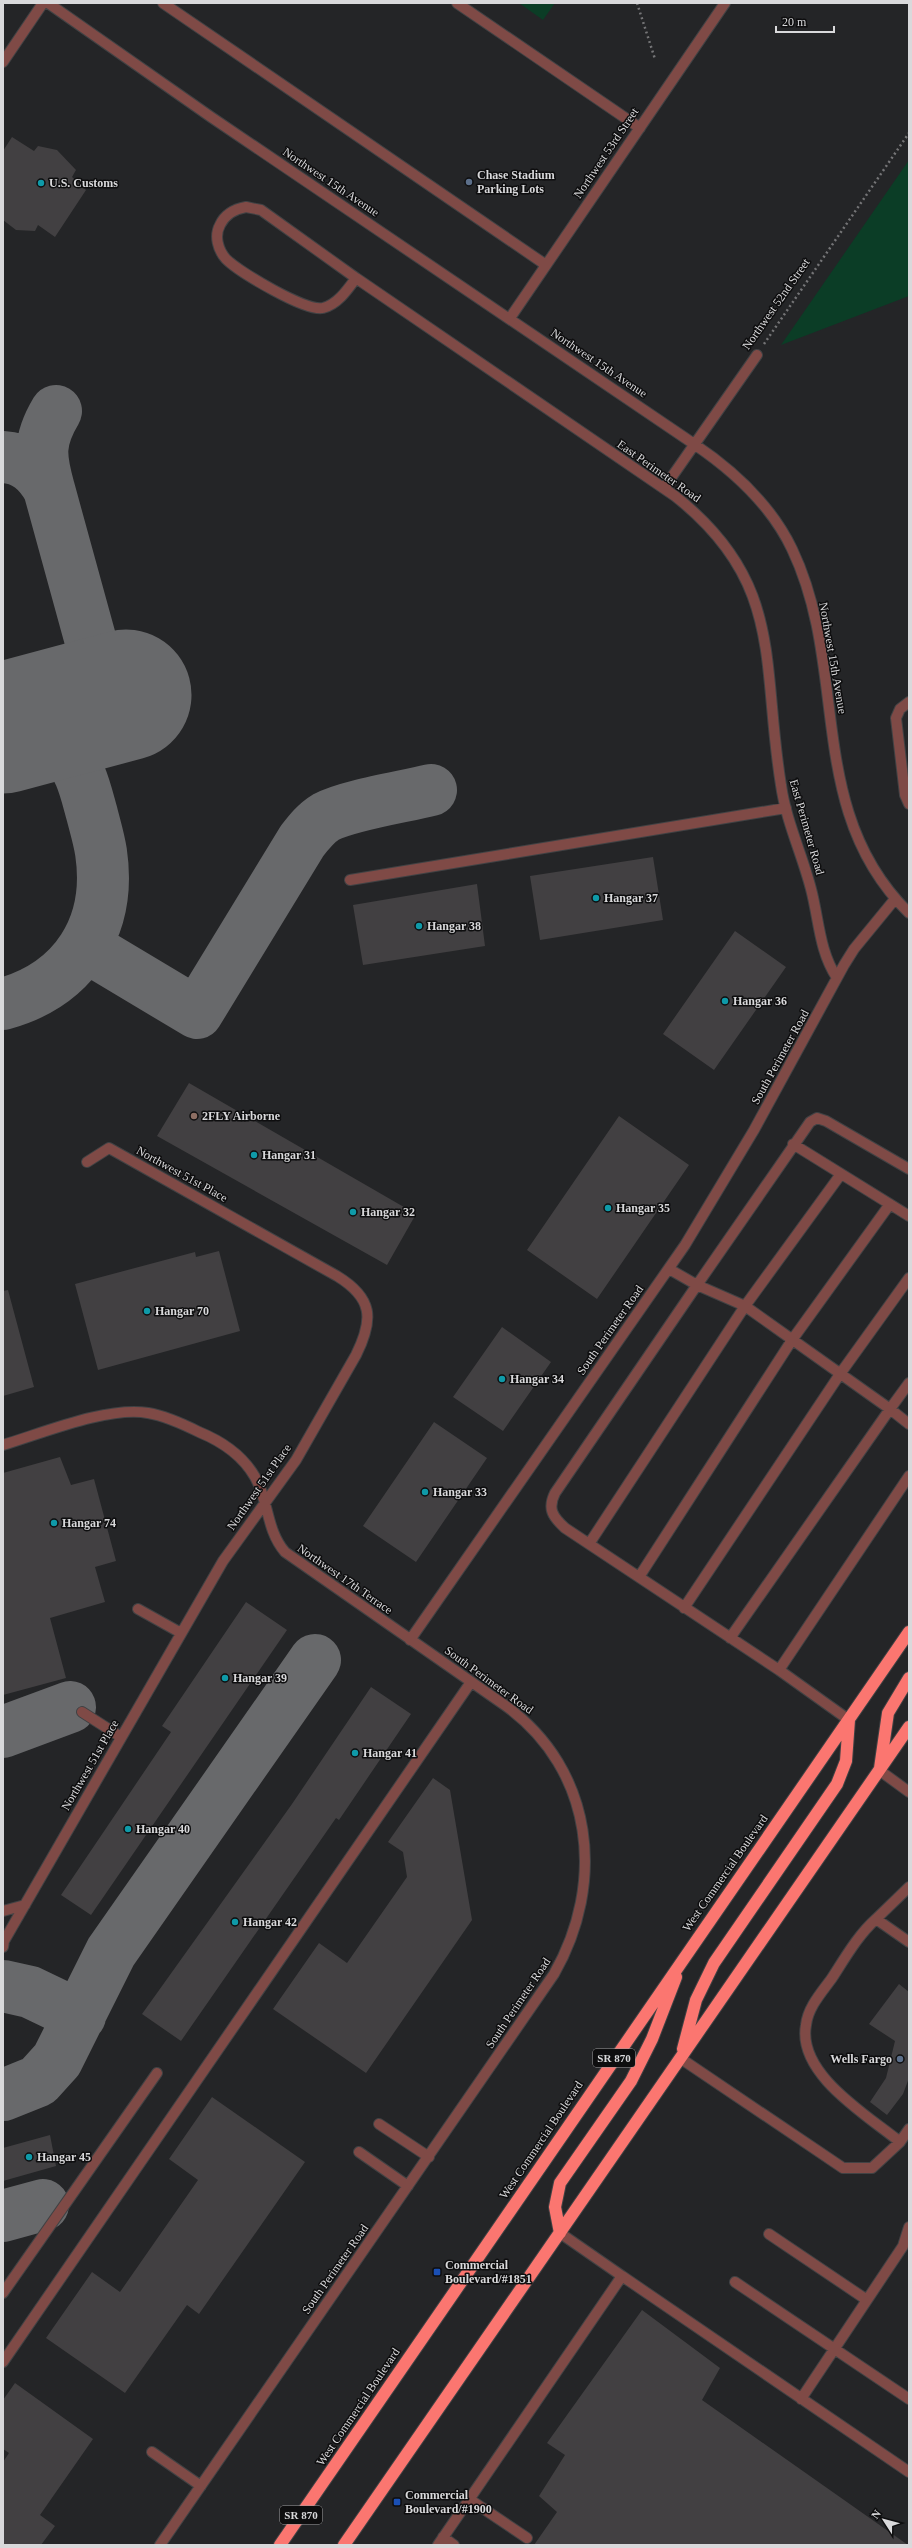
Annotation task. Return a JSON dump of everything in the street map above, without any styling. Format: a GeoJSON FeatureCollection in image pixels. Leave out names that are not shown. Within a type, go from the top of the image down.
{"type":"FeatureCollection","features":[{"type":"Feature","properties":{"kind":"highway","name":"West Commercial Boulevard"},"geometry":{"type":"LineString","coordinates":[[280,2545],[682,1959],[909,1632]]}},
{"type":"Feature","properties":{"kind":"highway"},"geometry":{"type":"LineString","coordinates":[[879,1770],[888,1713],[909,1678]]}},
{"type":"Feature","properties":{"kind":"highway"},"geometry":{"type":"LineString","coordinates":[[680,2058],[696,2000],[714,1963],[837,1784],[846,1761],[849,1720]]}},
{"type":"Feature","properties":{"kind":"highway"},"geometry":{"type":"LineString","coordinates":[[345,2545],[879,1770],[907,1732]]}},
{"type":"Feature","properties":{"kind":"highway"},"geometry":{"type":"LineString","coordinates":[[560,2233],[555,2207],[560,2183],[630,2081],[652,2040],[682,1959]]}},
{"type":"Feature","properties":{"kind":"street"},"geometry":{"type":"LineString","coordinates":[[3,62],[43,3]]}},
{"type":"Feature","properties":{"kind":"street","name":"Northwest 15th Avenue"},"geometry":{"type":"LineString","coordinates":[[48,3],[218,121],[694,444],[751,491],[774,518],[792,549],[805,581],[815,620],[837,770],[847,812],[871,868],[895,900],[909,913]]}},
{"type":"Feature","properties":{"kind":"street"},"geometry":{"type":"LineString","coordinates":[[163,3],[546,265]]}},
{"type":"Feature","properties":{"kind":"street"},"geometry":{"type":"LineString","coordinates":[[458,3],[640,128]]}},
{"type":"Feature","properties":{"kind":"street","name":"Northwest 53rd Street"},"geometry":{"type":"LineString","coordinates":[[510,318],[725,3]]}},
{"type":"Feature","properties":{"kind":"street","name":"East Perimeter Road"},"geometry":{"type":"LineString","coordinates":[[356,278],[332,304],[323,308],[308,307],[232,263],[218,244],[217,230],[225,217],[231,212],[246,207],[254,208],[664,488],[688,506],[717,534],[739,565],[754,595],[766,641],[778,769],[786,808],[810,885],[825,954],[837,978]]}},
{"type":"Feature","properties":{"kind":"street","name":"Northwest 52nd Street"},"geometry":{"type":"LineString","coordinates":[[664,488],[757,354]]}},
{"type":"Feature","properties":{"kind":"street"},"geometry":{"type":"LineString","coordinates":[[909,702],[900,709],[896,718],[905,795],[909,804]]}},
{"type":"Feature","properties":{"kind":"street"},"geometry":{"type":"LineString","coordinates":[[350,880],[786,808]]}},
{"type":"Feature","properties":{"kind":"street","name":"South Perimeter Road"},"geometry":{"type":"LineString","coordinates":[[160,2545],[554,1974],[574,1934],[585,1888],[585,1838],[578,1808],[565,1777],[546,1746],[527,1723],[410,1640],[669,1269],[731,1172],[837,978],[854,950],[895,900]]}},
{"type":"Feature","properties":{"kind":"street"},"geometry":{"type":"LineString","coordinates":[[849,1720],[779,1670],[589,1544],[556,1520],[551,1512],[550,1503],[555,1493],[793,1144],[810,1122],[817,1118],[826,1120],[909,1169]]}},
{"type":"Feature","properties":{"kind":"street"},"geometry":{"type":"LineString","coordinates":[[793,1144],[909,1216]]}},
{"type":"Feature","properties":{"kind":"street","name":"Northwest 51st Place"},"geometry":{"type":"LineString","coordinates":[[3,1944],[223,1561],[296,1460],[356,1355],[366,1331],[367,1311],[365,1302],[357,1291],[345,1281],[109,1148],[87,1162]]}},
{"type":"Feature","properties":{"kind":"street"},"geometry":{"type":"LineString","coordinates":[[589,1544],[745,1306],[841,1174]]}},
{"type":"Feature","properties":{"kind":"street"},"geometry":{"type":"LineString","coordinates":[[639,1577],[792,1340],[890,1204]]}},
{"type":"Feature","properties":{"kind":"street"},"geometry":{"type":"LineString","coordinates":[[669,1269],[697,1285],[745,1306],[909,1424]]}},
{"type":"Feature","properties":{"kind":"street"},"geometry":{"type":"LineString","coordinates":[[684,1608],[840,1374],[909,1278]]}},
{"type":"Feature","properties":{"kind":"street"},"geometry":{"type":"LineString","coordinates":[[730,1638],[909,1383]]}},
{"type":"Feature","properties":{"kind":"street","name":"Northwest 17th Terrace"},"geometry":{"type":"LineString","coordinates":[[3,1445],[106,1415],[133,1412],[147,1413],[170,1419],[223,1444],[250,1469],[259,1485],[265,1503],[270,1528],[285,1552],[410,1640]]}},
{"type":"Feature","properties":{"kind":"street"},"geometry":{"type":"LineString","coordinates":[[779,1670],[909,1476]]}},
{"type":"Feature","properties":{"kind":"street"},"geometry":{"type":"LineString","coordinates":[[138,1609],[181,1633]]}},
{"type":"Feature","properties":{"kind":"street"},"geometry":{"type":"LineString","coordinates":[[3,2362],[471,1682]]}},
{"type":"Feature","properties":{"kind":"street"},"geometry":{"type":"LineString","coordinates":[[82,1712],[121,1737]]}},
{"type":"Feature","properties":{"kind":"street"},"geometry":{"type":"LineString","coordinates":[[879,1770],[909,1792]]}},
{"type":"Feature","properties":{"kind":"street"},"geometry":{"type":"LineString","coordinates":[[900,2142],[828,2082],[815,2068],[805,2044],[806,2024],[811,2008],[861,1935],[909,1887]]}},
{"type":"Feature","properties":{"kind":"street"},"geometry":{"type":"LineString","coordinates":[[3,1911],[25,1904]]}},
{"type":"Feature","properties":{"kind":"street"},"geometry":{"type":"LineString","coordinates":[[876,1919],[909,1942]]}},
{"type":"Feature","properties":{"kind":"street"},"geometry":{"type":"LineString","coordinates":[[680,2058],[842,2168],[872,2168],[900,2142],[909,2129]]}},
{"type":"Feature","properties":{"kind":"street"},"geometry":{"type":"LineString","coordinates":[[3,2293],[157,2073]]}},
{"type":"Feature","properties":{"kind":"street"},"geometry":{"type":"LineString","coordinates":[[379,2124],[429,2157]]}},
{"type":"Feature","properties":{"kind":"street"},"geometry":{"type":"LineString","coordinates":[[359,2152],[408,2186]]}},
{"type":"Feature","properties":{"kind":"street"},"geometry":{"type":"LineString","coordinates":[[801,2398],[903,2246],[909,2227]]}},
{"type":"Feature","properties":{"kind":"street"},"geometry":{"type":"LineString","coordinates":[[560,2233],[909,2472]]}},
{"type":"Feature","properties":{"kind":"street"},"geometry":{"type":"LineString","coordinates":[[769,2234],[868,2300]]}},
{"type":"Feature","properties":{"kind":"street"},"geometry":{"type":"LineString","coordinates":[[454,2545],[440,2541],[622,2276]]}},
{"type":"Feature","properties":{"kind":"street"},"geometry":{"type":"LineString","coordinates":[[735,2282],[909,2399]]}},
{"type":"Feature","properties":{"kind":"street"},"geometry":{"type":"LineString","coordinates":[[152,2452],[201,2486]]}},
{"type":"Feature","properties":{"kind":"street"},"geometry":{"type":"LineString","coordinates":[[469,2499],[527,2538]]}},
{"type":"Feature","properties":{"kind":"path"},"geometry":{"type":"LineString","coordinates":[[637,3],[656,59]]}},
{"type":"Feature","properties":{"kind":"path","name":"Northwest 52nd Street"},"geometry":{"type":"LineString","coordinates":[[757,354],[909,133]]}},
{"type":"Feature","properties":{"kind":"green space"},"geometry":{"type":"Polygon","coordinates":[[[519,3],[555,3],[543,20],[519,3]]]}},
{"type":"Feature","properties":{"kind":"green space"},"geometry":{"type":"Polygon","coordinates":[[[909,160],[909,296],[781,345],[909,160]]]}},
{"type":"Feature","properties":{"kind":"building","name":"U.S. Customs"},"geometry":{"type":"Polygon","coordinates":[[[12,137],[34,151],[38,146],[57,150],[76,170],[72,177],[86,190],[55,237],[38,225],[35,231],[16,230],[3,220],[3,151],[12,137]]]}},
{"type":"Feature","properties":{"kind":"building","name":"Hangar 37"},"geometry":{"type":"Polygon","coordinates":[[[653,857],[663,920],[540,940],[530,876],[653,857]]]}},
{"type":"Feature","properties":{"kind":"building","name":"Hangar 38"},"geometry":{"type":"Polygon","coordinates":[[[477,884],[485,946],[363,965],[353,905],[477,884]]]}},
{"type":"Feature","properties":{"kind":"building","name":"Hangar 36"},"geometry":{"type":"Polygon","coordinates":[[[735,931],[786,967],[714,1070],[663,1034],[735,931]]]}},
{"type":"Feature","properties":{"kind":"building"},"geometry":{"type":"Polygon","coordinates":[[[189,1083],[416,1214],[387,1265],[157,1136],[189,1083]]]}},
{"type":"Feature","properties":{"kind":"building","name":"Hangar 35"},"geometry":{"type":"Polygon","coordinates":[[[619,1116],[689,1165],[597,1299],[527,1250],[619,1116]]]}},
{"type":"Feature","properties":{"kind":"building","name":"Hangar 70"},"geometry":{"type":"Polygon","coordinates":[[[219,1251],[240,1331],[98,1370],[75,1284],[195,1252],[196,1257],[219,1251]]]}},
{"type":"Feature","properties":{"kind":"building"},"geometry":{"type":"Polygon","coordinates":[[[8,1290],[34,1387],[3,1396],[3,1291],[8,1290]]]}},
{"type":"Feature","properties":{"kind":"building","name":"Hangar 34"},"geometry":{"type":"Polygon","coordinates":[[[502,1327],[551,1362],[503,1431],[453,1397],[502,1327]]]}},
{"type":"Feature","properties":{"kind":"building","name":"Hangar 33"},"geometry":{"type":"Polygon","coordinates":[[[434,1422],[487,1458],[416,1562],[363,1526],[434,1422]]]}},
{"type":"Feature","properties":{"kind":"building","name":"Hangar 74"},"geometry":{"type":"Polygon","coordinates":[[[60,1457],[71,1485],[94,1479],[116,1561],[95,1567],[105,1602],[50,1618],[66,1678],[3,1695],[3,1473],[60,1457]]]}},
{"type":"Feature","properties":{"kind":"building"},"geometry":{"type":"Polygon","coordinates":[[[246,1602],[287,1630],[91,1915],[61,1895],[171,1732],[162,1726],[246,1602]]]}},
{"type":"Feature","properties":{"kind":"building","name":"Hangar 42"},"geometry":{"type":"Polygon","coordinates":[[[371,1687],[411,1714],[339,1820],[336,1818],[181,2041],[142,2014],[292,1804],[371,1687]]]}},
{"type":"Feature","properties":{"kind":"building"},"geometry":{"type":"Polygon","coordinates":[[[433,1778],[450,1790],[472,1920],[366,2073],[273,2009],[319,1943],[347,1963],[407,1877],[403,1852],[388,1842],[433,1778]]]}},
{"type":"Feature","properties":{"kind":"building","name":"Wells Fargo"},"geometry":{"type":"Polygon","coordinates":[[[899,1984],[909,1992],[909,2078],[903,2094],[887,2115],[870,2102],[886,2078],[895,2041],[869,2024],[899,1984]]]}},
{"type":"Feature","properties":{"kind":"building"},"geometry":{"type":"Polygon","coordinates":[[[212,2097],[305,2162],[199,2314],[187,2305],[125,2393],[46,2338],[92,2272],[120,2292],[198,2180],[169,2159],[212,2097]]]}},
{"type":"Feature","properties":{"kind":"building","name":"Hangar 45"},"geometry":{"type":"Polygon","coordinates":[[[50,2135],[56,2166],[3,2181],[3,2148],[50,2135]]]}},
{"type":"Feature","properties":{"kind":"building"},"geometry":{"type":"Polygon","coordinates":[[[642,2310],[720,2368],[702,2400],[908,2545],[534,2545],[557,2512],[539,2496],[565,2455],[547,2443],[642,2310]]]}},
{"type":"Feature","properties":{"kind":"building"},"geometry":{"type":"Polygon","coordinates":[[[15,2383],[93,2439],[40,2515],[55,2526],[41,2545],[3,2545],[3,2462],[9,2453],[3,2449],[3,2400],[15,2383]]]}},
{"type":"Feature","properties":{"kind":"taxiway"},"geometry":{"type":"LineString","coordinates":[[49,489],[44,468],[42,449],[46,431],[56,411]]}},
{"type":"Feature","properties":{"kind":"taxiway"},"geometry":{"type":"LineString","coordinates":[[3,457],[25,463],[36,471],[49,489],[107,700]]}},
{"type":"Feature","properties":{"kind":"taxiway"},"geometry":{"type":"LineString","coordinates":[[3,732],[34,737],[57,746],[74,764],[82,780],[97,833],[101,852],[103,879],[100,904],[94,927],[83,948],[69,967],[50,982],[28,995],[3,1004]]}},
{"type":"Feature","properties":{"kind":"taxiway"},"geometry":{"type":"LineString","coordinates":[[85,946],[197,1013],[302,841],[322,819],[348,809],[431,790]]}},
{"type":"Feature","properties":{"kind":"taxiway"},"geometry":{"type":"LineString","coordinates":[[3,2095],[38,2081],[57,2060],[111,1952],[315,1660]]}},
{"type":"Feature","properties":{"kind":"taxiway"},"geometry":{"type":"LineString","coordinates":[[3,1732],[70,1707]]}},
{"type":"Feature","properties":{"kind":"taxiway"},"geometry":{"type":"LineString","coordinates":[[3,1986],[30,1992],[80,2016]]}},
{"type":"Feature","properties":{"kind":"taxiway"},"geometry":{"type":"LineString","coordinates":[[3,2216],[43,2205]]}},
{"type":"Feature","properties":{"kind":"runway"},"geometry":{"type":"LineString","coordinates":[[3,728],[126,695]]}},
{"type":"Feature","properties":{"kind":"place","name":"Chase Stadium Parking Lots"},"geometry":{"type":"Point","coordinates":[469,182]}},
{"type":"Feature","properties":{"kind":"place","name":"U.S. Customs"},"geometry":{"type":"Point","coordinates":[41,183]}},
{"type":"Feature","properties":{"kind":"place","name":"Hangar 37"},"geometry":{"type":"Point","coordinates":[596,898]}},
{"type":"Feature","properties":{"kind":"place","name":"Hangar 38"},"geometry":{"type":"Point","coordinates":[419,926]}},
{"type":"Feature","properties":{"kind":"place","name":"Hangar 36"},"geometry":{"type":"Point","coordinates":[725,1001]}},
{"type":"Feature","properties":{"kind":"place","name":"2FLY Airborne"},"geometry":{"type":"Point","coordinates":[194,1116]}},
{"type":"Feature","properties":{"kind":"place","name":"Hangar 31"},"geometry":{"type":"Point","coordinates":[254,1155]}},
{"type":"Feature","properties":{"kind":"place","name":"Hangar 35"},"geometry":{"type":"Point","coordinates":[608,1208]}},
{"type":"Feature","properties":{"kind":"place","name":"Hangar 32"},"geometry":{"type":"Point","coordinates":[353,1212]}},
{"type":"Feature","properties":{"kind":"place","name":"Hangar 70"},"geometry":{"type":"Point","coordinates":[147,1311]}},
{"type":"Feature","properties":{"kind":"place","name":"Hangar 34"},"geometry":{"type":"Point","coordinates":[502,1379]}},
{"type":"Feature","properties":{"kind":"place","name":"Hangar 33"},"geometry":{"type":"Point","coordinates":[425,1492]}},
{"type":"Feature","properties":{"kind":"place","name":"Hangar 74"},"geometry":{"type":"Point","coordinates":[54,1523]}},
{"type":"Feature","properties":{"kind":"place","name":"Hangar 39"},"geometry":{"type":"Point","coordinates":[225,1678]}},
{"type":"Feature","properties":{"kind":"place","name":"Hangar 41"},"geometry":{"type":"Point","coordinates":[355,1753]}},
{"type":"Feature","properties":{"kind":"place","name":"Hangar 40"},"geometry":{"type":"Point","coordinates":[128,1829]}},
{"type":"Feature","properties":{"kind":"place","name":"Hangar 42"},"geometry":{"type":"Point","coordinates":[235,1922]}},
{"type":"Feature","properties":{"kind":"place","name":"Wells Fargo"},"geometry":{"type":"Point","coordinates":[900,2059]}},
{"type":"Feature","properties":{"kind":"place","name":"Hangar 45"},"geometry":{"type":"Point","coordinates":[29,2157]}},
{"type":"Feature","properties":{"kind":"place","name":"Commercial Boulevard/#1851"},"geometry":{"type":"Point","coordinates":[437,2272]}},
{"type":"Feature","properties":{"kind":"place","name":"Commercial Boulevard/#1900"},"geometry":{"type":"Point","coordinates":[397,2502]}}]}
